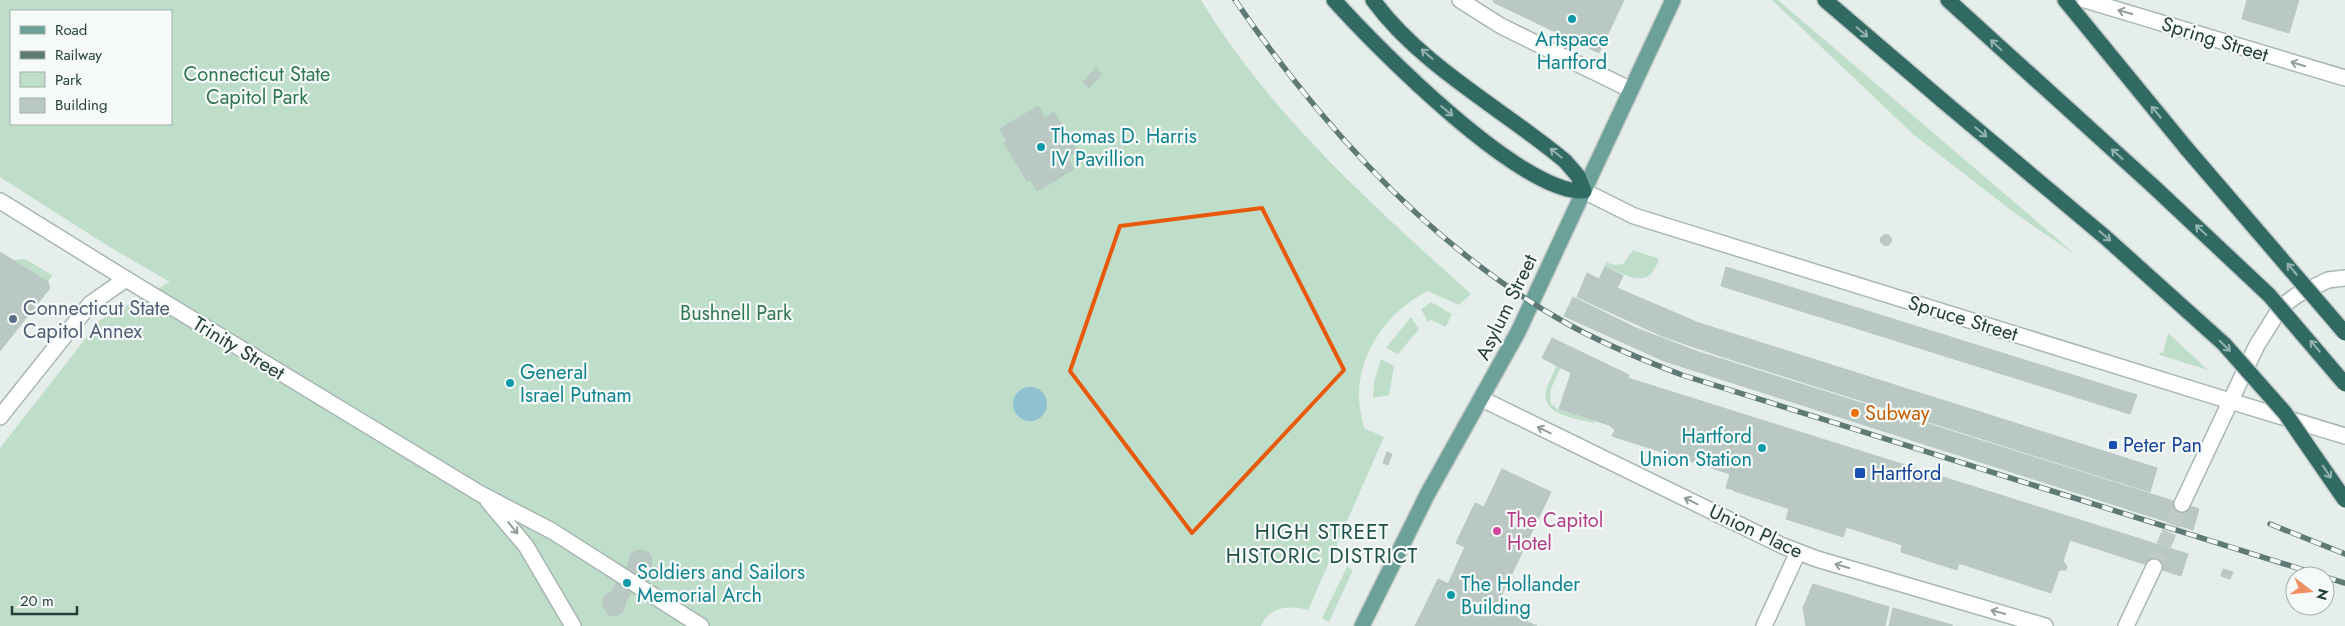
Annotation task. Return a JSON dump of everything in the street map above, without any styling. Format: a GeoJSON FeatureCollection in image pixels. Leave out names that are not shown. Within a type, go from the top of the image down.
{"type":"FeatureCollection","features":[{"type":"Feature","properties":{"kind":"highway"},"geometry":{"type":"LineString","coordinates":[[1334,0],[1402,71],[1463,124],[1545,182],[1566,190],[1584,191],[1578,176],[1565,161],[1429,56],[1396,26],[1373,0]]}},
{"type":"Feature","properties":{"kind":"highway"},"geometry":{"type":"LineString","coordinates":[[1824,0],[2077,212],[2207,328],[2273,397],[2305,440],[2345,500]]}},
{"type":"Feature","properties":{"kind":"highway"},"geometry":{"type":"LineString","coordinates":[[1948,0],[2153,186],[2269,295],[2345,384]]}},
{"type":"Feature","properties":{"kind":"highway"},"geometry":{"type":"LineString","coordinates":[[2065,0],[2187,149],[2345,333]]}},
{"type":"Feature","properties":{"kind":"main road","name":"Asylum Street"},"geometry":{"type":"LineString","coordinates":[[1362,626],[1428,493],[1518,332],[1674,0]]}},
{"type":"Feature","properties":{"kind":"street"},"geometry":{"type":"LineString","coordinates":[[1460,0],[1501,26],[1632,90]]}},
{"type":"Feature","properties":{"kind":"street","name":"Spring Street"},"geometry":{"type":"LineString","coordinates":[[2084,0],[2345,78]]}},
{"type":"Feature","properties":{"kind":"street","name":"Spruce Street"},"geometry":{"type":"LineString","coordinates":[[1584,191],[1634,216],[2345,436]]}},
{"type":"Feature","properties":{"kind":"street","name":"Trinity Street"},"geometry":{"type":"LineString","coordinates":[[0,201],[479,493],[552,531],[701,626]]}},
{"type":"Feature","properties":{"kind":"street"},"geometry":{"type":"LineString","coordinates":[[2182,504],[2257,345],[2281,307],[2297,295],[2328,280],[2345,278]]}},
{"type":"Feature","properties":{"kind":"street"},"geometry":{"type":"LineString","coordinates":[[0,417],[90,304],[126,279]]}},
{"type":"Feature","properties":{"kind":"street","name":"Union Place"},"geometry":{"type":"LineString","coordinates":[[1482,399],[1798,552],[2045,626]]}},
{"type":"Feature","properties":{"kind":"street","name":"Trinity Street"},"geometry":{"type":"LineString","coordinates":[[479,493],[512,526],[526,546],[573,626]]}},
{"type":"Feature","properties":{"kind":"street"},"geometry":{"type":"LineString","coordinates":[[1764,626],[1798,552]]}},
{"type":"Feature","properties":{"kind":"street"},"geometry":{"type":"LineString","coordinates":[[2126,626],[2154,567]]}},
{"type":"Feature","properties":{"kind":"highlighted area"},"geometry":{"type":"Polygon","coordinates":[[[1262,208],[1344,370],[1192,533],[1070,371],[1120,226],[1262,208]]]}},
{"type":"Feature","properties":{"kind":"green space","name":"Bushnell Park"},"geometry":{"type":"Polygon","coordinates":[[[0,0],[1201,0],[1259,82],[1291,120],[1325,157],[1397,227],[1471,294],[1459,305],[1428,291],[1401,309],[1379,334],[1370,349],[1364,365],[1360,381],[1359,402],[1364,428],[1384,437],[1308,610],[1287,608],[1275,611],[1269,614],[1261,626],[0,626],[0,448],[100,320],[170,282],[108,246],[0,177],[0,0]]]}},
{"type":"Feature","properties":{"kind":"green space"},"geometry":{"type":"Polygon","coordinates":[[[1772,0],[1778,0],[2076,255],[2016,214],[1914,135],[1772,0]]]}},
{"type":"Feature","properties":{"kind":"green space"},"geometry":{"type":"Polygon","coordinates":[[[1633,250],[1659,259],[1655,269],[1649,275],[1643,278],[1636,278],[1604,266],[1606,262],[1614,265],[1623,264],[1633,250]]]}},
{"type":"Feature","properties":{"kind":"green space"},"geometry":{"type":"Polygon","coordinates":[[[25,259],[52,275],[48,282],[13,260],[25,259]]]}},
{"type":"Feature","properties":{"kind":"green space"},"geometry":{"type":"Polygon","coordinates":[[[1431,302],[1452,314],[1446,327],[1431,320],[1428,322],[1421,309],[1431,302]]]}},
{"type":"Feature","properties":{"kind":"green space"},"geometry":{"type":"Polygon","coordinates":[[[1411,317],[1419,329],[1398,354],[1386,348],[1411,317]]]}},
{"type":"Feature","properties":{"kind":"green space"},"geometry":{"type":"Polygon","coordinates":[[[2168,333],[2208,370],[2160,355],[2159,352],[2163,353],[2168,333]]]}},
{"type":"Feature","properties":{"kind":"green space"},"geometry":{"type":"Polygon","coordinates":[[[1381,359],[1394,366],[1389,395],[1373,398],[1374,382],[1381,359]]]}},
{"type":"Feature","properties":{"kind":"green space"},"geometry":{"type":"Polygon","coordinates":[[[1557,365],[1561,367],[1550,391],[1551,404],[1559,410],[1595,421],[1594,423],[1554,411],[1549,406],[1546,399],[1546,391],[1557,365]]]}},
{"type":"Feature","properties":{"kind":"green space"},"geometry":{"type":"Polygon","coordinates":[[[1347,567],[1353,570],[1329,622],[1322,618],[1347,567]]]}},
{"type":"Feature","properties":{"kind":"water"},"geometry":{"type":"Polygon","coordinates":[[[1030,387],[1042,392],[1047,404],[1042,416],[1030,421],[1018,416],[1013,404],[1018,392],[1030,387]]]}},
{"type":"Feature","properties":{"kind":"building","name":"Artspace Hartford"},"geometry":{"type":"Polygon","coordinates":[[[1494,0],[1624,0],[1599,53],[1493,2],[1494,0]]]}},
{"type":"Feature","properties":{"kind":"building"},"geometry":{"type":"Polygon","coordinates":[[[2247,0],[2299,0],[2289,33],[2242,19],[2247,0]]]}},
{"type":"Feature","properties":{"kind":"building"},"geometry":{"type":"Polygon","coordinates":[[[1096,68],[1102,74],[1089,88],[1083,82],[1096,68]]]}},
{"type":"Feature","properties":{"kind":"building","name":"Thomas D. Harris IV Pavillion"},"geometry":{"type":"Polygon","coordinates":[[[1038,106],[1045,118],[1054,112],[1078,151],[1067,157],[1074,169],[1037,191],[1030,180],[1027,181],[1004,143],[1007,141],[1000,129],[1038,106]]]}},
{"type":"Feature","properties":{"kind":"building"},"geometry":{"type":"Polygon","coordinates":[[[1886,234],[1892,240],[1886,246],[1880,240],[1886,234]]]}},
{"type":"Feature","properties":{"kind":"building","name":"Connecticut State Capitol Annex"},"geometry":{"type":"Polygon","coordinates":[[[0,252],[48,282],[50,288],[0,351],[0,252]]]}},
{"type":"Feature","properties":{"kind":"building"},"geometry":{"type":"Polygon","coordinates":[[[1605,267],[1623,276],[1617,288],[1699,323],[2157,468],[2150,492],[1662,336],[1577,297],[1587,273],[1599,279],[1605,267]]]}},
{"type":"Feature","properties":{"kind":"building"},"geometry":{"type":"Polygon","coordinates":[[[1726,267],[2137,395],[2130,414],[1721,286],[1726,267]]]}},
{"type":"Feature","properties":{"kind":"building"},"geometry":{"type":"Polygon","coordinates":[[[1573,297],[1636,328],[1696,351],[2199,509],[2193,530],[1664,361],[1564,316],[1573,297]]]}},
{"type":"Feature","properties":{"kind":"building","name":"Hartford Union Station"},"geometry":{"type":"Polygon","coordinates":[[[1552,338],[1629,375],[1628,378],[2188,554],[2181,576],[2070,540],[2063,561],[2067,566],[2066,570],[2059,570],[2051,593],[1921,551],[1922,547],[1903,541],[1902,545],[1734,491],[1741,470],[1615,430],[1609,425],[1559,409],[1571,373],[1542,358],[1552,338]]]}},
{"type":"Feature","properties":{"kind":"building"},"geometry":{"type":"Polygon","coordinates":[[[1615,430],[1741,470],[1734,490],[1726,488],[1730,474],[1612,436],[1615,430]]]}},
{"type":"Feature","properties":{"kind":"building"},"geometry":{"type":"Polygon","coordinates":[[[1387,452],[1392,454],[1388,465],[1383,463],[1387,452]]]}},
{"type":"Feature","properties":{"kind":"building","name":"The Capitol Hotel"},"geometry":{"type":"Polygon","coordinates":[[[1502,469],[1551,492],[1496,607],[1448,584],[1465,547],[1456,543],[1475,503],[1484,507],[1502,469]]]}},
{"type":"Feature","properties":{"kind":"building"},"geometry":{"type":"Polygon","coordinates":[[[1789,509],[1846,528],[1843,537],[1786,519],[1789,509]]]}},
{"type":"Feature","properties":{"kind":"building"},"geometry":{"type":"Polygon","coordinates":[[[1903,541],[1922,547],[1921,551],[1959,563],[1957,570],[1901,552],[1903,541]]]}},
{"type":"Feature","properties":{"kind":"building","name":"Soldiers and Sailors Memorial Arch"},"geometry":{"type":"Polygon","coordinates":[[[637,550],[648,552],[651,556],[652,566],[643,574],[626,601],[623,612],[617,616],[609,615],[602,605],[604,597],[611,592],[628,564],[631,554],[637,550]]]}},
{"type":"Feature","properties":{"kind":"building"},"geometry":{"type":"Polygon","coordinates":[[[2223,569],[2233,572],[2230,579],[2221,576],[2223,569]]]}},
{"type":"Feature","properties":{"kind":"building","name":"The Hollander Building"},"geometry":{"type":"Polygon","coordinates":[[[1438,579],[1496,607],[1537,626],[1415,626],[1438,579]]]}},
{"type":"Feature","properties":{"kind":"building"},"geometry":{"type":"Polygon","coordinates":[[[1813,584],[1889,607],[1885,626],[1806,626],[1803,608],[1813,584]]]}},
{"type":"Feature","properties":{"kind":"building"},"geometry":{"type":"Polygon","coordinates":[[[1893,608],[1952,625],[1953,626],[1889,626],[1893,608]]]}},
{"type":"Feature","properties":{"kind":"tunnel"},"geometry":{"type":"LineString","coordinates":[[2154,567],[2182,504]]}},
{"type":"Feature","properties":{"kind":"railway"},"geometry":{"type":"LineString","coordinates":[[1235,0],[1303,91],[1379,178],[1465,255],[1511,289],[1559,319],[1619,350],[1682,375],[2291,566]]}},
{"type":"Feature","properties":{"kind":"railway"},"geometry":{"type":"LineString","coordinates":[[2270,524],[2345,554]]}},
{"type":"Feature","properties":{"kind":"railway"},"geometry":{"type":"LineString","coordinates":[[2335,580],[2345,583]]}},
{"type":"Feature","properties":{"kind":"place","name":"Artspace Hartford"},"geometry":{"type":"Point","coordinates":[1572,19]}},
{"type":"Feature","properties":{"kind":"place","name":"Thomas D. Harris IV Pavillion"},"geometry":{"type":"Point","coordinates":[1041,147]}},
{"type":"Feature","properties":{"kind":"place","name":"Connecticut State Capitol Annex"},"geometry":{"type":"Point","coordinates":[13,319]}},
{"type":"Feature","properties":{"kind":"place","name":"General Israel Putnam"},"geometry":{"type":"Point","coordinates":[510,383]}},
{"type":"Feature","properties":{"kind":"place","name":"Subway"},"geometry":{"type":"Point","coordinates":[1855,413]}},
{"type":"Feature","properties":{"kind":"place","name":"Peter Pan"},"geometry":{"type":"Point","coordinates":[2113,445]}},
{"type":"Feature","properties":{"kind":"place","name":"Hartford Union Station"},"geometry":{"type":"Point","coordinates":[1762,448]}},
{"type":"Feature","properties":{"kind":"place","name":"Hartford"},"geometry":{"type":"Point","coordinates":[1860,473]}},
{"type":"Feature","properties":{"kind":"place","name":"The Capitol Hotel"},"geometry":{"type":"Point","coordinates":[1497,531]}},
{"type":"Feature","properties":{"kind":"place","name":"Soldiers and Sailors Memorial Arch"},"geometry":{"type":"Point","coordinates":[627,583]}},
{"type":"Feature","properties":{"kind":"place","name":"The Hollander Building"},"geometry":{"type":"Point","coordinates":[1451,595]}},
{"type":"Feature","properties":{"kind":"district","name":"HIGH STREET HISTORIC DISTRICT"},"geometry":{"type":"Point","coordinates":[1322,544]}},
{"type":"Feature","properties":{"kind":"park label","name":"Connecticut State Capitol Park"},"geometry":{"type":"Point","coordinates":[257,86]}}]}
